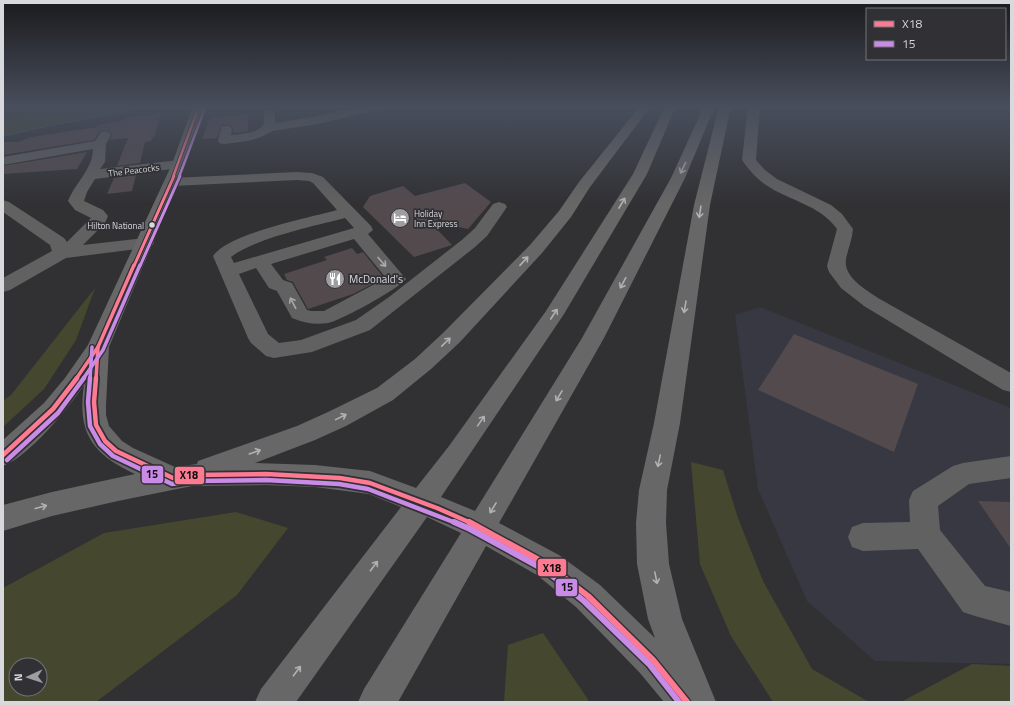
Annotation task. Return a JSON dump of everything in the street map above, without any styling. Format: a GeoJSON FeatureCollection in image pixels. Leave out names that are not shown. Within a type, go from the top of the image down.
{"type":"FeatureCollection","features":[{"type":"Feature","properties":{"kind":"highway"},"geometry":{"type":"LineString","coordinates":[[3,455],[53,409],[73,384],[98,347],[172,182],[188,139]]}},
{"type":"Feature","properties":{"kind":"highway"},"geometry":{"type":"LineString","coordinates":[[3,518],[52,504],[183,477],[306,433],[385,394],[423,364],[536,249],[565,214],[584,185],[622,139]]}},
{"type":"Feature","properties":{"kind":"highway"},"geometry":{"type":"LineString","coordinates":[[274,702],[458,453],[554,314],[640,174],[656,139]]}},
{"type":"Feature","properties":{"kind":"highway"},"geometry":{"type":"LineString","coordinates":[[377,702],[593,338],[678,178],[695,139]]}},
{"type":"Feature","properties":{"kind":"highway"},"geometry":{"type":"LineString","coordinates":[[697,702],[665,619],[654,564],[651,539],[653,490],[667,423],[702,205],[717,139]]}},
{"type":"Feature","properties":{"kind":"highway"},"geometry":{"type":"LineString","coordinates":[[98,347],[94,402],[96,426],[105,441],[116,451],[183,477],[266,474],[314,476],[370,483],[437,508],[473,524],[548,565],[594,602],[653,660],[687,702]]}},
{"type":"Feature","properties":{"kind":"street","name":"The Peacocks"},"geometry":{"type":"LineString","coordinates":[[3,161],[34,152],[102,139],[98,162],[79,192],[76,201],[81,207],[97,213],[100,216],[99,220],[67,252]]}},
{"type":"Feature","properties":{"kind":"street"},"geometry":{"type":"LineString","coordinates":[[751,139],[749,160],[758,174],[772,183],[823,206],[838,217],[845,229],[844,238],[836,260],[836,267],[839,274],[845,280],[871,302],[1011,384]]}},
{"type":"Feature","properties":{"kind":"street","name":"The Peacocks"},"geometry":{"type":"LineString","coordinates":[[90,175],[179,164]]}},
{"type":"Feature","properties":{"kind":"street"},"geometry":{"type":"LineString","coordinates":[[172,182],[297,176],[312,177],[318,180],[365,230],[228,271]]}},
{"type":"Feature","properties":{"kind":"street"},"geometry":{"type":"LineString","coordinates":[[3,205],[58,242],[67,252]]}},
{"type":"Feature","properties":{"kind":"street"},"geometry":{"type":"LineString","coordinates":[[348,212],[275,232],[233,247],[226,251],[222,256],[259,338],[274,351],[304,347],[363,325],[396,301],[469,243],[499,208]]}},
{"type":"Feature","properties":{"kind":"street"},"geometry":{"type":"LineString","coordinates":[[260,262],[276,284],[285,287],[299,314],[309,318],[328,317],[377,292],[397,279],[357,232]]}},
{"type":"Feature","properties":{"kind":"street"},"geometry":{"type":"LineString","coordinates":[[3,286],[67,252],[145,243]]}},
{"type":"Feature","properties":{"kind":"street"},"geometry":{"type":"LineString","coordinates":[[3,277],[23,275]]}},
{"type":"Feature","properties":{"kind":"street"},"geometry":{"type":"LineString","coordinates":[[1011,467],[963,474],[923,500],[925,535],[975,600],[1011,609]]}},
{"type":"Feature","properties":{"kind":"street"},"geometry":{"type":"LineString","coordinates":[[863,537],[925,535]]}},
{"type":"Feature","properties":{"kind":"shaded area"},"geometry":{"type":"Polygon","coordinates":[[[760,307],[1011,408],[1011,664],[875,661],[807,601],[758,489],[735,315],[760,307]]]}},
{"type":"Feature","properties":{"kind":"green space"},"geometry":{"type":"Polygon","coordinates":[[[95,288],[76,340],[44,389],[3,427],[3,401],[11,395],[95,288]]]}},
{"type":"Feature","properties":{"kind":"green space"},"geometry":{"type":"Polygon","coordinates":[[[691,462],[723,470],[738,518],[763,581],[812,669],[869,702],[773,702],[731,636],[700,564],[691,462]]]}},
{"type":"Feature","properties":{"kind":"green space"},"geometry":{"type":"Polygon","coordinates":[[[236,512],[288,528],[237,595],[96,702],[3,702],[3,588],[104,533],[236,512]]]}},
{"type":"Feature","properties":{"kind":"green space"},"geometry":{"type":"Polygon","coordinates":[[[543,633],[589,702],[504,702],[508,645],[543,633]]]}},
{"type":"Feature","properties":{"kind":"green space"},"geometry":{"type":"Polygon","coordinates":[[[972,664],[1011,666],[1011,702],[901,702],[972,664]]]}},
{"type":"Feature","properties":{"kind":"building"},"geometry":{"type":"Polygon","coordinates":[[[26,139],[95,139],[3,155],[3,142],[18,142],[26,139]]]}},
{"type":"Feature","properties":{"kind":"building"},"geometry":{"type":"Polygon","coordinates":[[[128,139],[152,139],[151,141],[145,142],[140,163],[117,166],[128,139]]]}},
{"type":"Feature","properties":{"kind":"building"},"geometry":{"type":"Polygon","coordinates":[[[87,152],[77,169],[3,174],[3,166],[87,152]]]}},
{"type":"Feature","properties":{"kind":"building"},"geometry":{"type":"Polygon","coordinates":[[[136,175],[132,191],[107,194],[114,178],[136,175]]]}},
{"type":"Feature","properties":{"kind":"building","name":"Holiday Inn Express"},"geometry":{"type":"Polygon","coordinates":[[[465,183],[491,202],[468,229],[429,221],[452,245],[414,257],[363,207],[370,196],[403,186],[415,196],[465,183]]]}},
{"type":"Feature","properties":{"kind":"building","name":"McDonald's"},"geometry":{"type":"Polygon","coordinates":[[[352,248],[357,254],[363,252],[384,278],[353,294],[308,309],[293,282],[287,280],[284,274],[327,260],[324,257],[352,248]]]}},
{"type":"Feature","properties":{"kind":"building"},"geometry":{"type":"Polygon","coordinates":[[[794,334],[918,384],[894,452],[758,390],[794,334]]]}},
{"type":"Feature","properties":{"kind":"building"},"geometry":{"type":"Polygon","coordinates":[[[978,501],[1011,502],[1011,549],[978,501]]]}},
{"type":"Feature","properties":{"kind":"transit line","name":"X18"},"geometry":{"type":"LineString","coordinates":[[3,455],[53,409],[73,384],[98,347],[179,164],[188,139]]}},
{"type":"Feature","properties":{"kind":"transit line","name":"15"},"geometry":{"type":"LineString","coordinates":[[7,460],[58,413],[103,350],[184,166],[194,139]]}},
{"type":"Feature","properties":{"kind":"transit line","name":"15"},"geometry":{"type":"LineString","coordinates":[[92,347],[88,402],[90,426],[100,444],[113,456],[172,484],[193,481],[266,480],[339,484],[368,489],[470,529],[545,570],[584,601],[649,664],[679,702]]}},
{"type":"Feature","properties":{"kind":"transit line","name":"X18"},"geometry":{"type":"LineString","coordinates":[[98,347],[94,402],[96,425],[105,441],[116,451],[173,478],[192,475],[266,474],[340,478],[370,483],[437,508],[473,524],[548,565],[588,596],[653,660],[687,702]]}},
{"type":"Feature","properties":{"kind":"place","name":"Holiday Inn Express"},"geometry":{"type":"Point","coordinates":[400,218]}},
{"type":"Feature","properties":{"kind":"place","name":"Hilton National"},"geometry":{"type":"Point","coordinates":[152,225]}},
{"type":"Feature","properties":{"kind":"place","name":"McDonald's"},"geometry":{"type":"Point","coordinates":[335,279]}}]}
